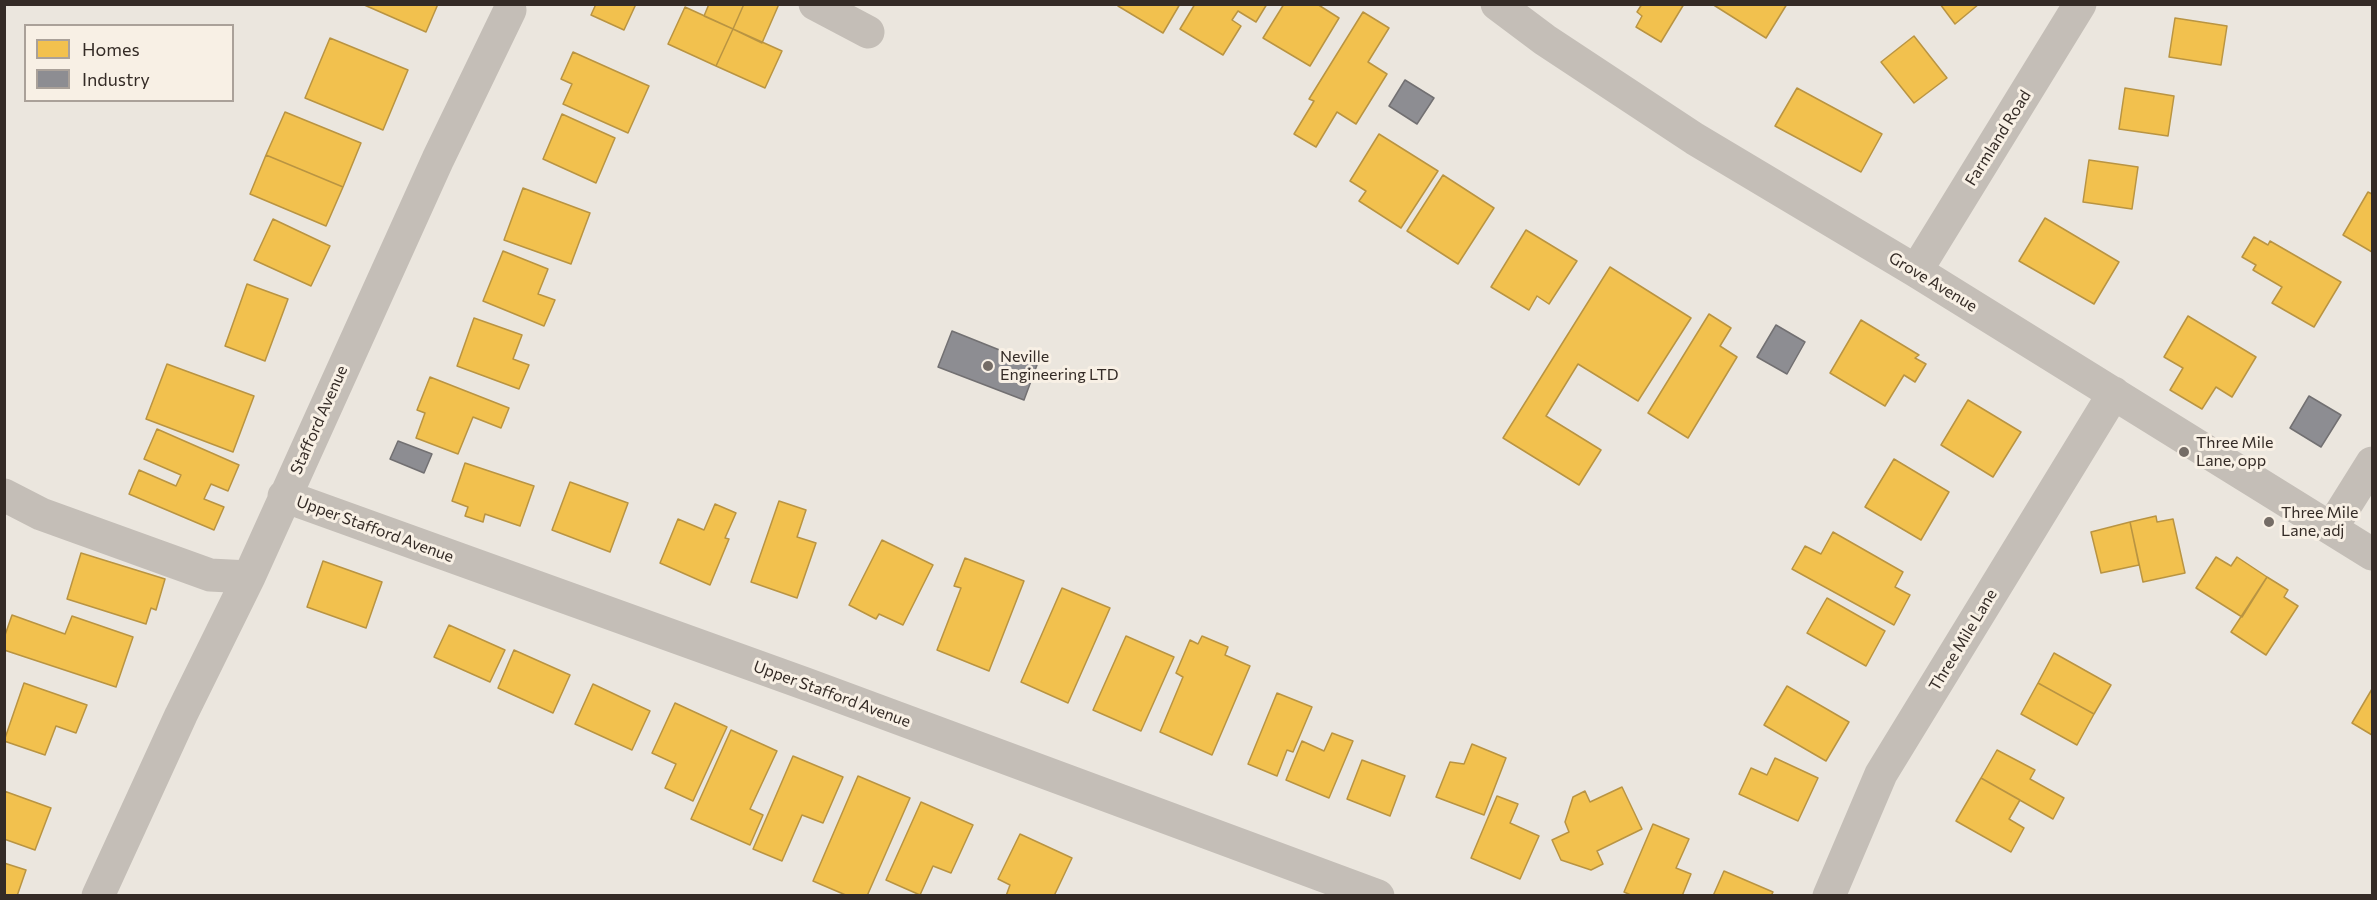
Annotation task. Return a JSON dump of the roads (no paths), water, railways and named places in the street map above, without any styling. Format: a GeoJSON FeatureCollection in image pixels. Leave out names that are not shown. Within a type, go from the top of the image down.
{"type":"FeatureCollection","features":[{"type":"Feature","properties":{"kind":"street","name":"Grove Avenue"},"geometry":{"type":"LineString","coordinates":[[1497,4],[1545,40],[1695,139],[2114,393],[2373,554]]}},
{"type":"Feature","properties":{"kind":"street","name":"Farmland Road"},"geometry":{"type":"LineString","coordinates":[[1916,272],[2080,4]]}},
{"type":"Feature","properties":{"kind":"street"},"geometry":{"type":"LineString","coordinates":[[817,6],[868,32]]}},
{"type":"Feature","properties":{"kind":"street","name":"Stafford Avenue"},"geometry":{"type":"LineString","coordinates":[[98,896],[181,715],[249,577],[438,159],[510,10]]}},
{"type":"Feature","properties":{"kind":"street","name":"Three Mile Lane"},"geometry":{"type":"LineString","coordinates":[[1829,896],[1881,774],[2114,393]]}},
{"type":"Feature","properties":{"kind":"street"},"geometry":{"type":"LineString","coordinates":[[2332,527],[2373,462]]}},
{"type":"Feature","properties":{"kind":"street"},"geometry":{"type":"LineString","coordinates":[[4,495],[41,514],[210,575],[249,577]]}},
{"type":"Feature","properties":{"kind":"street","name":"Upper Stafford Avenue"},"geometry":{"type":"LineString","coordinates":[[284,496],[806,684],[1378,896]]}},
{"type":"Feature","properties":{"kind":"place","name":"Neville Engineering LTD"},"geometry":{"type":"Point","coordinates":[988,366]}},
{"type":"Feature","properties":{"kind":"place","name":"Three Mile Lane, opp"},"geometry":{"type":"Point","coordinates":[2184,452]}},
{"type":"Feature","properties":{"kind":"place","name":"Three Mile Lane, adj"},"geometry":{"type":"Point","coordinates":[2269,522]}}]}
